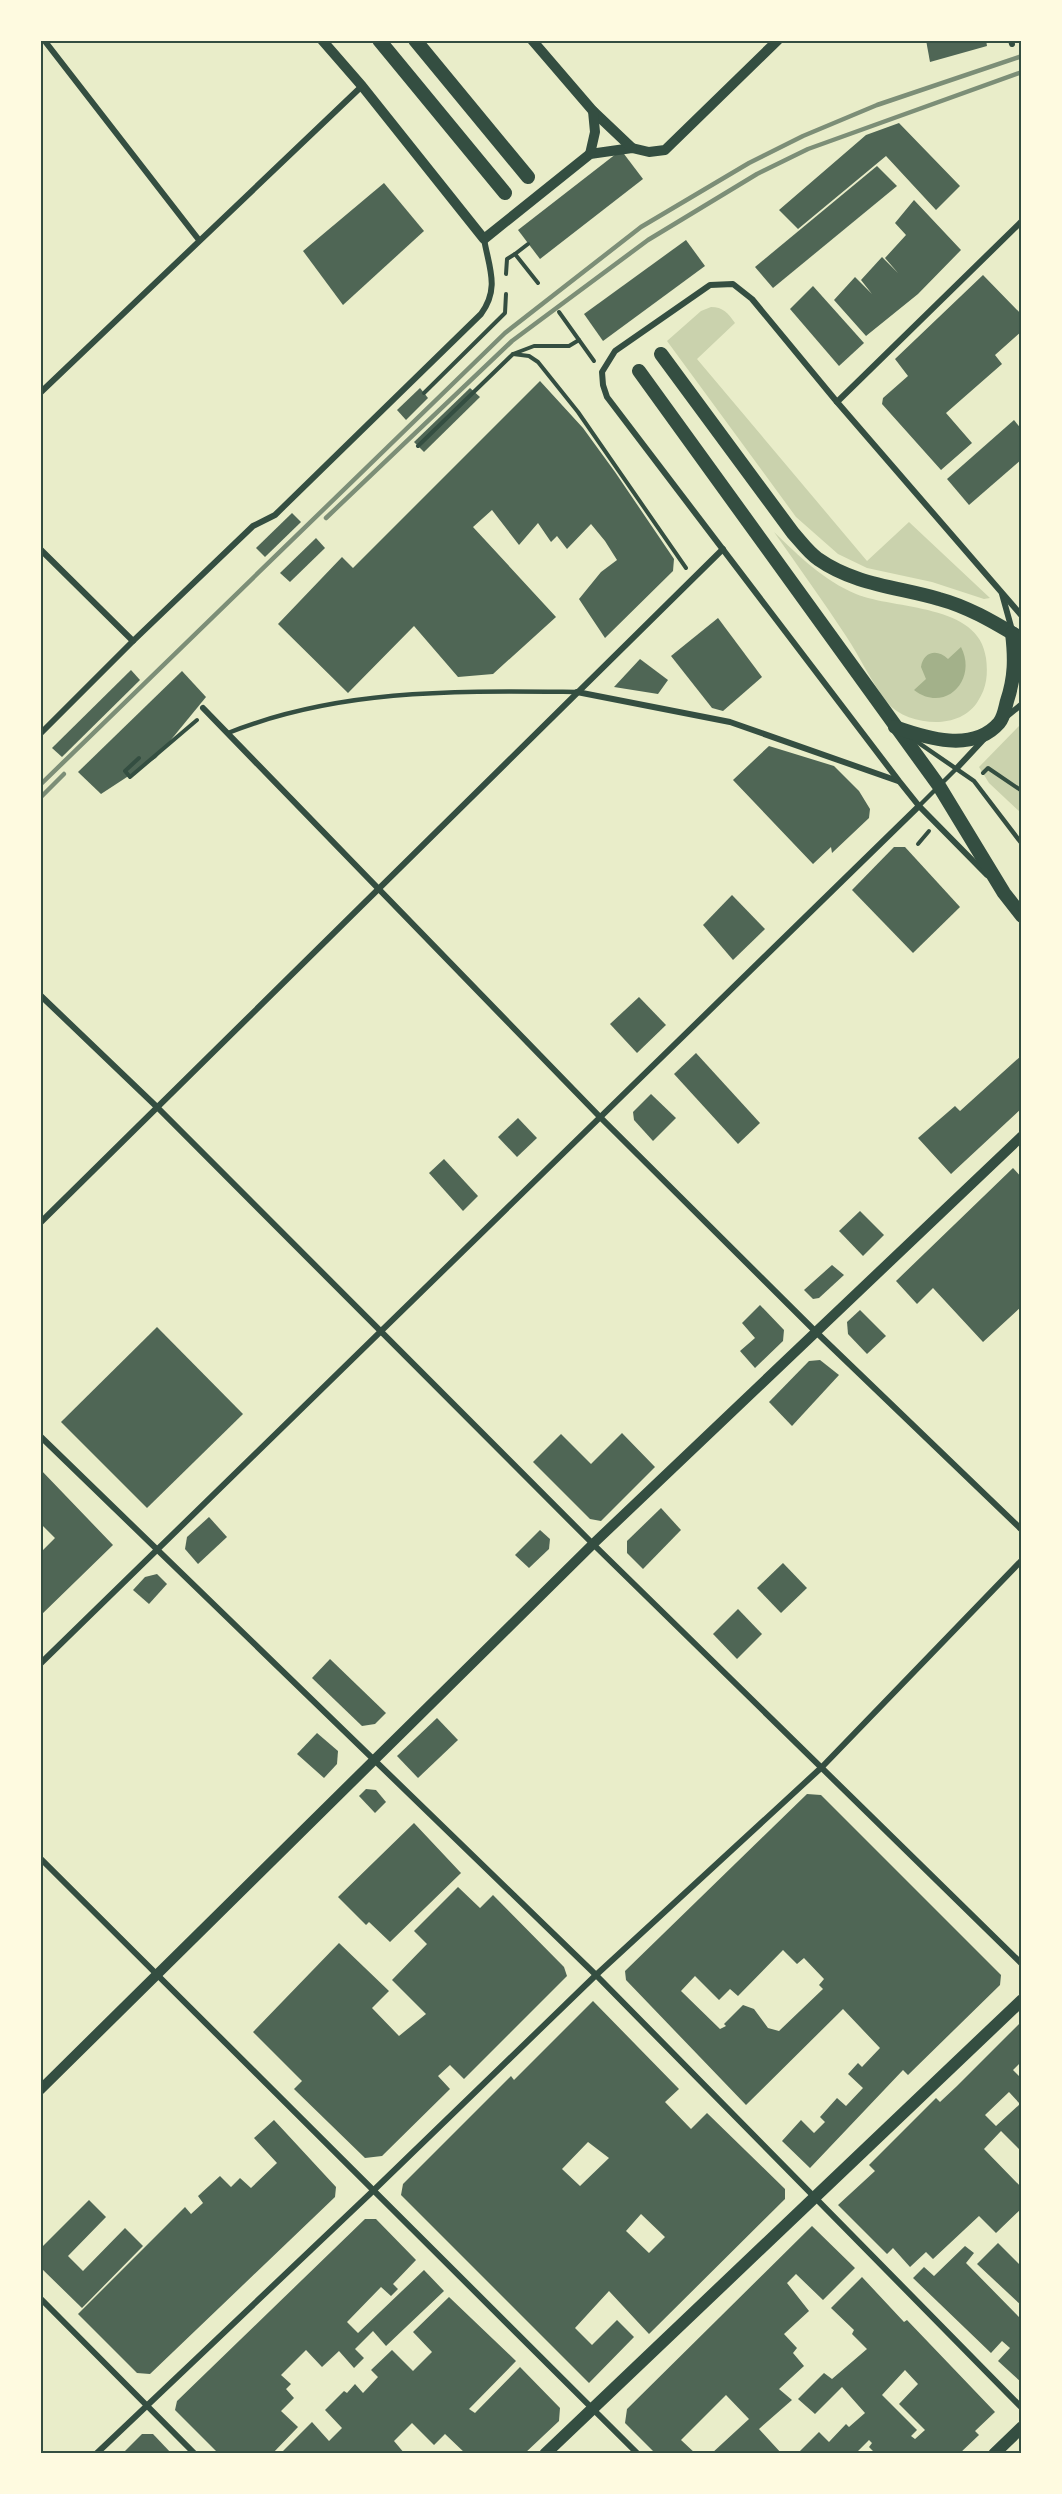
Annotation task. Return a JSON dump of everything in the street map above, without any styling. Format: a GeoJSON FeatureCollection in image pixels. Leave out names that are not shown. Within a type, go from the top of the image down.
{"type":"FeatureCollection","features":[{"type":"Feature","properties":{"kind":"main road"},"geometry":{"type":"LineString","coordinates":[[379,40],[505,193]]}},
{"type":"Feature","properties":{"kind":"main road"},"geometry":{"type":"LineString","coordinates":[[415,40],[528,177]]}},
{"type":"Feature","properties":{"kind":"main road"},"geometry":{"type":"LineString","coordinates":[[661,354],[793,533],[817,558],[839,572],[860,581],[940,599],[977,613],[1017,636],[1016,663],[1011,690],[1001,721],[990,731],[968,739],[947,741],[921,736],[895,727]]}},
{"type":"Feature","properties":{"kind":"main road"},"geometry":{"type":"LineString","coordinates":[[639,370],[939,786],[1004,893],[1022,916]]}},
{"type":"Feature","properties":{"kind":"main road"},"geometry":{"type":"LineString","coordinates":[[545,2454],[1022,2000]]}},
{"type":"Feature","properties":{"kind":"main road"},"geometry":{"type":"LineString","coordinates":[[994,2454],[1022,2427]]}},
{"type":"Feature","properties":{"kind":"street"},"geometry":{"type":"LineString","coordinates":[[44,40],[199,240]]}},
{"type":"Feature","properties":{"kind":"street"},"geometry":{"type":"LineString","coordinates":[[40,734],[132,641],[253,526],[275,515],[482,314],[491,301],[493,288],[484,239],[362,86],[322,40]]}},
{"type":"Feature","properties":{"kind":"street"},"geometry":{"type":"LineString","coordinates":[[532,40],[593,111],[632,148]]}},
{"type":"Feature","properties":{"kind":"street"},"geometry":{"type":"LineString","coordinates":[[484,239],[590,154],[632,148],[649,153],[665,150],[778,40]]}},
{"type":"Feature","properties":{"kind":"street"},"geometry":{"type":"LineString","coordinates":[[40,393],[362,86]]}},
{"type":"Feature","properties":{"kind":"street"},"geometry":{"type":"LineString","coordinates":[[590,154],[595,132],[593,111]]}},
{"type":"Feature","properties":{"kind":"street"},"geometry":{"type":"LineString","coordinates":[[837,402],[1022,221]]}},
{"type":"Feature","properties":{"kind":"street"},"geometry":{"type":"LineString","coordinates":[[1004,893],[919,806],[899,781],[607,398],[602,372],[615,351],[710,285],[733,284],[752,299],[837,402],[1022,616]]}},
{"type":"Feature","properties":{"kind":"street"},"geometry":{"type":"LineString","coordinates":[[40,549],[132,641]]}},
{"type":"Feature","properties":{"kind":"street"},"geometry":{"type":"LineString","coordinates":[[40,1223],[723,549]]}},
{"type":"Feature","properties":{"kind":"street"},"geometry":{"type":"LineString","coordinates":[[1001,590],[1017,636]]}},
{"type":"Feature","properties":{"kind":"street"},"geometry":{"type":"LineString","coordinates":[[577,692],[730,722],[899,781]]}},
{"type":"Feature","properties":{"kind":"street"},"geometry":{"type":"LineString","coordinates":[[957,768],[1001,721],[1022,704]]}},
{"type":"Feature","properties":{"kind":"street"},"geometry":{"type":"LineString","coordinates":[[205,710],[600,1117],[815,1331],[1022,1530]]}},
{"type":"Feature","properties":{"kind":"street"},"geometry":{"type":"LineString","coordinates":[[40,1664],[919,806]]}},
{"type":"Feature","properties":{"kind":"street"},"geometry":{"type":"LineString","coordinates":[[40,995],[158,1108],[593,1544],[1022,1964]]}},
{"type":"Feature","properties":{"kind":"street"},"geometry":{"type":"LineString","coordinates":[[40,2090],[376,1761],[593,1544],[1022,1136]]}},
{"type":"Feature","properties":{"kind":"street"},"geometry":{"type":"LineString","coordinates":[[40,1436],[596,1975],[1022,2408]]}},
{"type":"Feature","properties":{"kind":"street"},"geometry":{"type":"LineString","coordinates":[[96,2454],[596,1975],[822,1767],[1022,1560]]}},
{"type":"Feature","properties":{"kind":"street"},"geometry":{"type":"LineString","coordinates":[[40,1858],[639,2454]]}},
{"type":"Feature","properties":{"kind":"street"},"geometry":{"type":"LineString","coordinates":[[40,2298],[195,2454]]}},
{"type":"Feature","properties":{"kind":"lane"},"geometry":{"type":"LineString","coordinates":[[1017,636],[1022,648]]}},
{"type":"Feature","properties":{"kind":"lane"},"geometry":{"type":"LineString","coordinates":[[228,733],[294,711],[350,699],[408,693],[577,692]]}},
{"type":"Feature","properties":{"kind":"lane"},"geometry":{"type":"LineString","coordinates":[[895,727],[974,782],[1022,844]]}},
{"type":"Feature","properties":{"kind":"lane"},"geometry":{"type":"LineString","coordinates":[[919,806],[957,768]]}},
{"type":"Feature","properties":{"kind":"path"},"geometry":{"type":"LineString","coordinates":[[515,254],[528,244]]}},
{"type":"Feature","properties":{"kind":"path"},"geometry":{"type":"LineString","coordinates":[[527,269],[538,283]]}},
{"type":"Feature","properties":{"kind":"path"},"geometry":{"type":"LineString","coordinates":[[559,312],[602,372]]}},
{"type":"Feature","properties":{"kind":"path"},"geometry":{"type":"LineString","coordinates":[[418,446],[513,354],[534,346],[569,346],[579,339]]}},
{"type":"Feature","properties":{"kind":"path"},"geometry":{"type":"LineString","coordinates":[[513,354],[529,356],[538,362],[565,395],[693,579]]}},
{"type":"Feature","properties":{"kind":"path"},"geometry":{"type":"LineString","coordinates":[[139,758],[125,771],[130,777],[205,710]]}},
{"type":"Feature","properties":{"kind":"shaded area"},"geometry":{"type":"Polygon","coordinates":[[[711,307],[725,311],[735,323],[697,359],[867,561],[909,522],[990,598],[984,599],[932,582],[867,568],[838,554],[796,517],[667,341],[701,311],[711,307]]]}},
{"type":"Feature","properties":{"kind":"shaded area"},"geometry":{"type":"Polygon","coordinates":[[[774,532],[812,567],[833,582],[856,594],[933,611],[968,627],[980,640],[987,664],[985,685],[981,696],[970,711],[948,721],[936,722],[909,717],[892,707],[774,532]]]}},
{"type":"Feature","properties":{"kind":"shaded area"},"geometry":{"type":"Polygon","coordinates":[[[961,647],[965,659],[965,671],[962,681],[955,690],[947,696],[937,698],[914,690],[926,679],[921,667],[928,655],[935,653],[948,659],[961,647]]]}},
{"type":"Feature","properties":{"kind":"shaded area"},"geometry":{"type":"Polygon","coordinates":[[[1021,724],[1021,813],[989,783],[979,767],[1021,724]]]}},
{"type":"Feature","properties":{"kind":"building"},"geometry":{"type":"Polygon","coordinates":[[[926,40],[986,40],[987,46],[930,62],[926,40]]]}},
{"type":"Feature","properties":{"kind":"building"},"geometry":{"type":"Polygon","coordinates":[[[899,123],[960,186],[936,210],[886,156],[798,229],[779,210],[866,135],[899,123]]]}},
{"type":"Feature","properties":{"kind":"building"},"geometry":{"type":"Polygon","coordinates":[[[621,150],[643,179],[540,259],[518,230],[621,150]]]}},
{"type":"Feature","properties":{"kind":"building"},"geometry":{"type":"Polygon","coordinates":[[[877,166],[897,186],[773,288],[755,267],[877,166]]]}},
{"type":"Feature","properties":{"kind":"building"},"geometry":{"type":"Polygon","coordinates":[[[384,183],[424,231],[343,305],[303,251],[384,183]]]}},
{"type":"Feature","properties":{"kind":"building"},"geometry":{"type":"Polygon","coordinates":[[[914,200],[961,250],[918,294],[866,336],[834,300],[855,277],[872,294],[861,280],[882,257],[898,273],[885,258],[906,235],[895,223],[914,200]]]}},
{"type":"Feature","properties":{"kind":"building"},"geometry":{"type":"Polygon","coordinates":[[[686,240],[705,266],[603,341],[584,314],[686,240]]]}},
{"type":"Feature","properties":{"kind":"building"},"geometry":{"type":"Polygon","coordinates":[[[983,275],[1022,315],[1022,331],[995,355],[1002,364],[946,413],[972,443],[941,470],[882,404],[883,398],[908,376],[895,359],[983,275]]]}},
{"type":"Feature","properties":{"kind":"building"},"geometry":{"type":"Polygon","coordinates":[[[813,286],[864,343],[839,366],[790,309],[813,286]]]}},
{"type":"Feature","properties":{"kind":"building"},"geometry":{"type":"Polygon","coordinates":[[[540,381],[583,428],[615,472],[674,559],[673,571],[605,638],[579,599],[601,572],[617,560],[591,524],[567,549],[557,536],[551,542],[538,523],[519,545],[492,510],[473,527],[556,617],[493,674],[458,677],[414,626],[348,693],[278,624],[342,557],[353,568],[540,381]]]}},
{"type":"Feature","properties":{"kind":"building"},"geometry":{"type":"Polygon","coordinates":[[[420,388],[428,398],[406,420],[397,410],[420,388]]]}},
{"type":"Feature","properties":{"kind":"building"},"geometry":{"type":"Polygon","coordinates":[[[470,388],[480,397],[424,452],[414,442],[470,388]]]}},
{"type":"Feature","properties":{"kind":"building"},"geometry":{"type":"Polygon","coordinates":[[[1014,420],[1022,430],[1022,459],[969,505],[947,479],[1014,420]]]}},
{"type":"Feature","properties":{"kind":"building"},"geometry":{"type":"Polygon","coordinates":[[[292,513],[301,522],[265,557],[256,548],[292,513]]]}},
{"type":"Feature","properties":{"kind":"building"},"geometry":{"type":"Polygon","coordinates":[[[316,538],[325,548],[290,582],[280,573],[316,538]]]}},
{"type":"Feature","properties":{"kind":"building"},"geometry":{"type":"Polygon","coordinates":[[[718,618],[762,677],[723,711],[712,708],[671,656],[718,618]]]}},
{"type":"Feature","properties":{"kind":"building"},"geometry":{"type":"Polygon","coordinates":[[[640,659],[668,680],[658,694],[614,687],[640,659]]]}},
{"type":"Feature","properties":{"kind":"building"},"geometry":{"type":"Polygon","coordinates":[[[131,670],[140,680],[62,757],[52,748],[131,670]]]}},
{"type":"Feature","properties":{"kind":"building"},"geometry":{"type":"Polygon","coordinates":[[[182,671],[206,697],[156,758],[101,794],[78,772],[182,671]]]}},
{"type":"Feature","properties":{"kind":"building"},"geometry":{"type":"Polygon","coordinates":[[[769,746],[834,766],[859,791],[870,809],[869,818],[832,853],[831,847],[813,864],[733,780],[769,746]]]}},
{"type":"Feature","properties":{"kind":"building"},"geometry":{"type":"Polygon","coordinates":[[[894,847],[905,847],[960,907],[913,953],[852,890],[894,847]]]}},
{"type":"Feature","properties":{"kind":"building"},"geometry":{"type":"Polygon","coordinates":[[[732,895],[765,929],[733,960],[703,925],[732,895]]]}},
{"type":"Feature","properties":{"kind":"building"},"geometry":{"type":"Polygon","coordinates":[[[639,997],[666,1025],[637,1053],[610,1024],[639,997]]]}},
{"type":"Feature","properties":{"kind":"building"},"geometry":{"type":"Polygon","coordinates":[[[696,1053],[760,1123],[738,1144],[674,1074],[696,1053]]]}},
{"type":"Feature","properties":{"kind":"building"},"geometry":{"type":"Polygon","coordinates":[[[1022,1055],[1022,1108],[951,1174],[918,1138],[955,1106],[960,1111],[1022,1055]]]}},
{"type":"Feature","properties":{"kind":"building"},"geometry":{"type":"Polygon","coordinates":[[[651,1094],[676,1118],[653,1141],[634,1120],[633,1112],[651,1094]]]}},
{"type":"Feature","properties":{"kind":"building"},"geometry":{"type":"Polygon","coordinates":[[[518,1118],[537,1138],[517,1157],[498,1137],[518,1118]]]}},
{"type":"Feature","properties":{"kind":"building"},"geometry":{"type":"Polygon","coordinates":[[[444,1159],[478,1196],[463,1211],[429,1173],[444,1159]]]}},
{"type":"Feature","properties":{"kind":"building"},"geometry":{"type":"Polygon","coordinates":[[[1013,1168],[1022,1178],[1022,1306],[983,1342],[933,1288],[917,1304],[896,1281],[1013,1168]]]}},
{"type":"Feature","properties":{"kind":"building"},"geometry":{"type":"Polygon","coordinates":[[[860,1211],[884,1235],[863,1256],[839,1231],[860,1211]]]}},
{"type":"Feature","properties":{"kind":"building"},"geometry":{"type":"Polygon","coordinates":[[[832,1265],[844,1275],[819,1298],[813,1299],[804,1290],[832,1265]]]}},
{"type":"Feature","properties":{"kind":"building"},"geometry":{"type":"Polygon","coordinates":[[[760,1305],[784,1330],[783,1341],[755,1368],[740,1351],[755,1338],[742,1323],[760,1305]]]}},
{"type":"Feature","properties":{"kind":"building"},"geometry":{"type":"Polygon","coordinates":[[[860,1310],[886,1336],[867,1354],[848,1334],[847,1322],[860,1310]]]}},
{"type":"Feature","properties":{"kind":"building"},"geometry":{"type":"Polygon","coordinates":[[[157,1327],[243,1414],[147,1508],[61,1422],[157,1327]]]}},
{"type":"Feature","properties":{"kind":"building"},"geometry":{"type":"Polygon","coordinates":[[[820,1360],[839,1375],[792,1426],[769,1402],[809,1361],[820,1360]]]}},
{"type":"Feature","properties":{"kind":"building"},"geometry":{"type":"Polygon","coordinates":[[[622,1433],[655,1467],[601,1521],[590,1519],[533,1462],[561,1434],[591,1464],[622,1433]]]}},
{"type":"Feature","properties":{"kind":"building"},"geometry":{"type":"Polygon","coordinates":[[[40,1469],[113,1545],[40,1616],[40,1553],[55,1538],[40,1523],[40,1469]]]}},
{"type":"Feature","properties":{"kind":"building"},"geometry":{"type":"Polygon","coordinates":[[[661,1508],[681,1530],[643,1569],[627,1553],[627,1541],[661,1508]]]}},
{"type":"Feature","properties":{"kind":"building"},"geometry":{"type":"Polygon","coordinates":[[[209,1517],[227,1537],[198,1564],[185,1549],[187,1537],[209,1517]]]}},
{"type":"Feature","properties":{"kind":"building"},"geometry":{"type":"Polygon","coordinates":[[[540,1530],[550,1539],[549,1549],[529,1568],[515,1555],[540,1530]]]}},
{"type":"Feature","properties":{"kind":"building"},"geometry":{"type":"Polygon","coordinates":[[[783,1563],[807,1588],[781,1613],[757,1588],[783,1563]]]}},
{"type":"Feature","properties":{"kind":"building"},"geometry":{"type":"Polygon","coordinates":[[[157,1574],[167,1584],[149,1604],[133,1590],[145,1577],[157,1574]]]}},
{"type":"Feature","properties":{"kind":"building"},"geometry":{"type":"Polygon","coordinates":[[[738,1609],[762,1634],[737,1659],[713,1634],[738,1609]]]}},
{"type":"Feature","properties":{"kind":"building"},"geometry":{"type":"Polygon","coordinates":[[[330,1659],[386,1713],[375,1724],[362,1726],[312,1678],[330,1659]]]}},
{"type":"Feature","properties":{"kind":"building"},"geometry":{"type":"Polygon","coordinates":[[[437,1718],[458,1740],[418,1778],[397,1756],[437,1718]]]}},
{"type":"Feature","properties":{"kind":"building"},"geometry":{"type":"Polygon","coordinates":[[[317,1733],[338,1751],[337,1764],[324,1778],[297,1754],[317,1733]]]}},
{"type":"Feature","properties":{"kind":"building"},"geometry":{"type":"Polygon","coordinates":[[[366,1789],[376,1790],[386,1802],[375,1813],[359,1796],[366,1789]]]}},
{"type":"Feature","properties":{"kind":"building"},"geometry":{"type":"Polygon","coordinates":[[[807,1794],[821,1795],[1001,1975],[1000,1985],[908,2075],[903,2070],[810,2168],[782,2141],[801,2120],[814,2133],[825,2122],[820,2117],[837,2098],[846,2106],[863,2088],[848,2074],[858,2063],[862,2067],[880,2048],[843,2009],[746,2105],[626,1980],[625,1971],[807,1794]],[[783,1950],[738,1996],[730,1989],[719,2000],[695,1976],[681,1991],[720,2029],[726,2026],[724,2024],[743,2005],[754,2009],[768,2028],[779,2031],[823,1989],[819,1985],[824,1979],[804,1958],[797,1964],[783,1950]]]}},
{"type":"Feature","properties":{"kind":"building"},"geometry":{"type":"Polygon","coordinates":[[[414,1823],[461,1873],[390,1942],[369,1922],[366,1925],[338,1897],[414,1823]]]}},
{"type":"Feature","properties":{"kind":"building"},"geometry":{"type":"Polygon","coordinates":[[[458,1887],[480,1908],[493,1895],[564,1967],[567,1976],[464,2079],[450,2065],[438,2076],[450,2089],[382,2156],[365,2158],[294,2089],[302,2081],[253,2032],[339,1943],[389,1991],[372,2008],[399,2036],[426,2014],[392,1980],[427,1944],[414,1931],[458,1887]]]}},
{"type":"Feature","properties":{"kind":"building"},"geometry":{"type":"Polygon","coordinates":[[[593,2001],[679,2089],[665,2102],[691,2129],[707,2113],[785,2189],[785,2199],[649,2334],[609,2291],[575,2328],[592,2345],[617,2320],[634,2337],[589,2383],[401,2195],[403,2184],[511,2076],[514,2080],[593,2001]],[[588,2142],[562,2169],[580,2186],[609,2158],[588,2142]],[[641,2214],[626,2231],[649,2253],[665,2237],[641,2214]]]}},
{"type":"Feature","properties":{"kind":"building"},"geometry":{"type":"Polygon","coordinates":[[[1022,2021],[1022,2061],[1013,2070],[1022,2079],[1022,2152],[1001,2131],[984,2149],[1022,2188],[1022,2208],[996,2233],[979,2216],[933,2259],[926,2252],[910,2267],[893,2248],[887,2254],[838,2205],[875,2171],[869,2165],[936,2098],[940,2102],[1022,2021]],[[1009,2092],[985,2115],[996,2126],[1020,2104],[1009,2092]]]}},
{"type":"Feature","properties":{"kind":"building"},"geometry":{"type":"Polygon","coordinates":[[[274,2120],[336,2187],[335,2197],[150,2374],[137,2373],[78,2314],[185,2207],[191,2214],[203,2203],[198,2196],[220,2176],[231,2187],[240,2178],[251,2188],[277,2163],[254,2138],[274,2120]]]}},
{"type":"Feature","properties":{"kind":"building"},"geometry":{"type":"Polygon","coordinates":[[[89,2200],[106,2217],[68,2256],[83,2271],[125,2228],[143,2246],[82,2308],[40,2267],[40,2249],[89,2200]]]}},
{"type":"Feature","properties":{"kind":"building"},"geometry":{"type":"Polygon","coordinates":[[[365,2219],[376,2219],[416,2260],[393,2284],[398,2289],[391,2296],[381,2287],[347,2322],[358,2333],[424,2270],[444,2291],[386,2346],[373,2331],[355,2349],[364,2358],[354,2368],[339,2351],[322,2367],[306,2350],[281,2375],[291,2384],[286,2389],[294,2398],[281,2411],[298,2427],[272,2454],[219,2454],[175,2410],[177,2401],[365,2219]]]}},
{"type":"Feature","properties":{"kind":"building"},"geometry":{"type":"Polygon","coordinates":[[[812,2226],[855,2268],[823,2300],[796,2274],[787,2283],[809,2311],[784,2334],[797,2348],[793,2353],[804,2366],[779,2389],[792,2400],[759,2429],[782,2454],[711,2454],[749,2419],[726,2395],[681,2440],[696,2454],[656,2454],[625,2423],[627,2409],[812,2226]]]}},
{"type":"Feature","properties":{"kind":"building"},"geometry":{"type":"Polygon","coordinates":[[[998,2243],[1022,2267],[1022,2306],[977,2264],[998,2243]]]}},
{"type":"Feature","properties":{"kind":"building"},"geometry":{"type":"Polygon","coordinates":[[[965,2246],[974,2253],[966,2263],[1022,2320],[1022,2383],[998,2361],[1010,2348],[1002,2341],[991,2353],[913,2278],[924,2267],[934,2276],[965,2246]]]}},
{"type":"Feature","properties":{"kind":"building"},"geometry":{"type":"Polygon","coordinates":[[[862,2277],[904,2322],[907,2320],[995,2412],[975,2431],[979,2435],[959,2454],[876,2454],[869,2447],[872,2443],[869,2440],[855,2454],[797,2454],[819,2432],[829,2442],[846,2424],[849,2427],[865,2413],[842,2387],[815,2414],[798,2399],[824,2373],[832,2379],[867,2349],[852,2334],[854,2330],[831,2308],[862,2277]],[[905,2370],[882,2395],[917,2430],[911,2436],[915,2439],[925,2430],[899,2404],[918,2384],[905,2370]]]}},
{"type":"Feature","properties":{"kind":"building"},"geometry":{"type":"Polygon","coordinates":[[[449,2297],[516,2361],[469,2409],[475,2413],[520,2367],[560,2408],[559,2421],[524,2454],[466,2454],[445,2434],[434,2445],[412,2423],[394,2441],[405,2454],[280,2454],[312,2422],[329,2441],[342,2428],[325,2410],[344,2391],[347,2393],[355,2384],[363,2393],[378,2377],[371,2370],[392,2350],[413,2371],[432,2352],[413,2332],[449,2297]]]}},
{"type":"Feature","properties":{"kind":"building"},"geometry":{"type":"Polygon","coordinates":[[[142,2434],[153,2434],[172,2454],[122,2454],[142,2434]]]}},
{"type":"Feature","properties":{"kind":"railway"},"geometry":{"type":"LineString","coordinates":[[40,785],[505,333],[641,227],[749,163],[803,136],[877,105],[1022,56]]}},
{"type":"Feature","properties":{"kind":"railway"},"geometry":{"type":"LineString","coordinates":[[326,518],[512,341],[648,240],[757,174],[808,149],[1022,72]]}},
{"type":"Feature","properties":{"kind":"railway"},"geometry":{"type":"LineString","coordinates":[[40,798],[64,774]]}}]}
